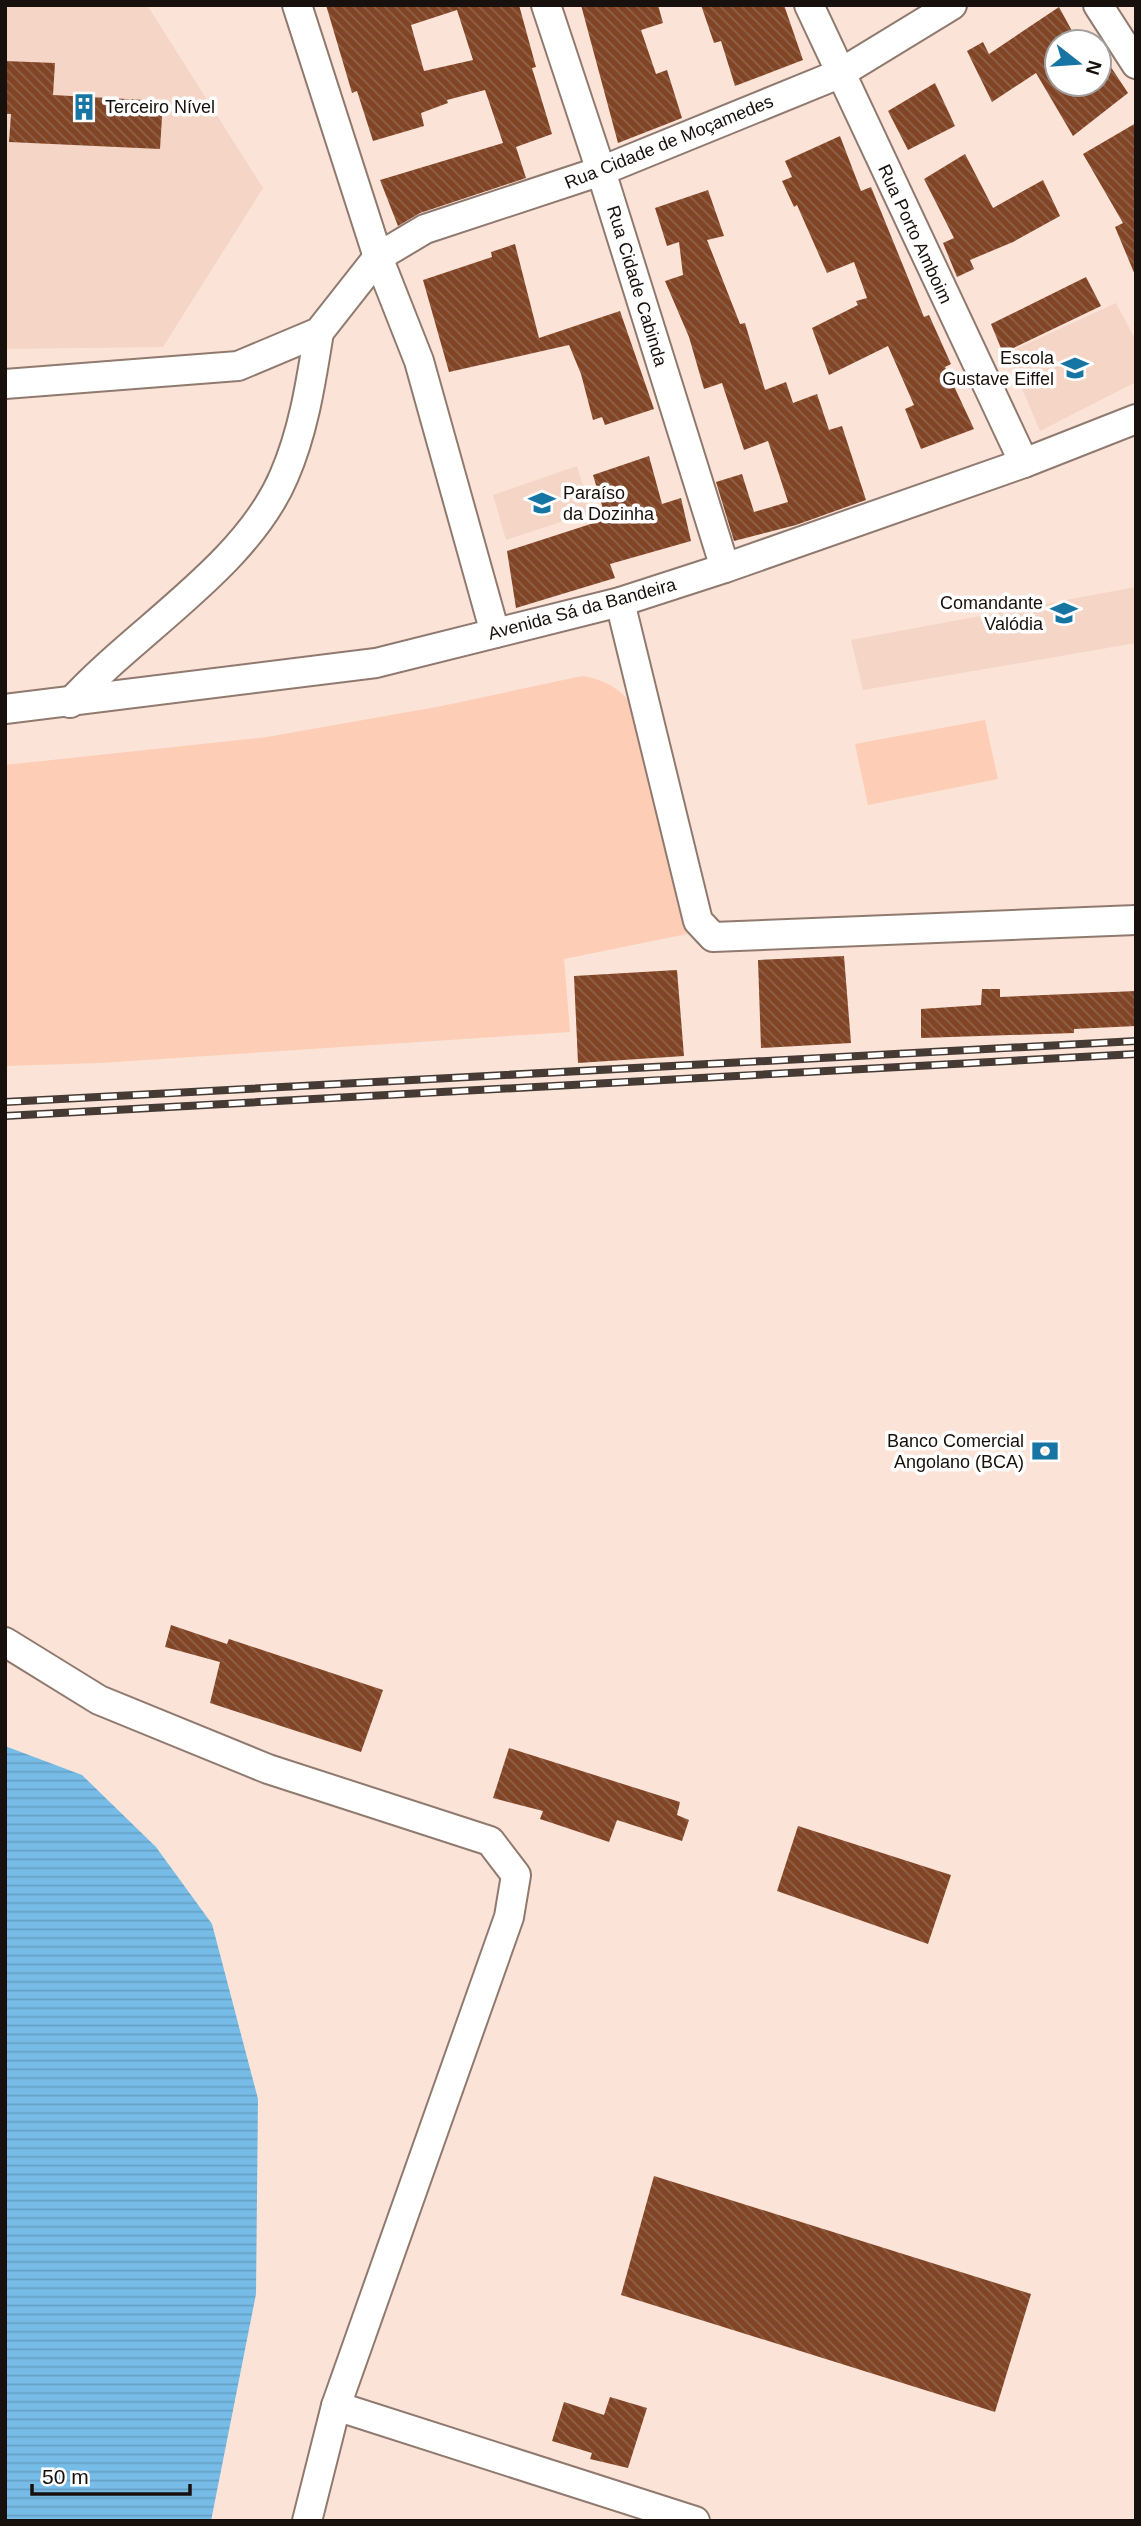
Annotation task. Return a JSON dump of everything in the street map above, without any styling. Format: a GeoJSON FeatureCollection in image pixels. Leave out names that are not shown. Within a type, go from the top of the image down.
{"type":"FeatureCollection","features":[{"type":"Feature","properties":{"kind":"street"},"geometry":{"type":"LineString","coordinates":[[297,5],[378,257],[419,361],[495,633]]}},
{"type":"Feature","properties":{"kind":"street","name":"Rua Cidade Cabinda"},"geometry":{"type":"LineString","coordinates":[[546,5],[601,171],[725,568]]}},
{"type":"Feature","properties":{"kind":"street","name":"Rua Porto Amboim"},"geometry":{"type":"LineString","coordinates":[[809,5],[839,74],[1024,463]]}},
{"type":"Feature","properties":{"kind":"street","name":"Rua Cidade de Moçamedes"},"geometry":{"type":"LineString","coordinates":[[378,257],[425,229],[601,171],[839,74],[952,5]]}},
{"type":"Feature","properties":{"kind":"street"},"geometry":{"type":"LineString","coordinates":[[1098,5],[1136,64]]}},
{"type":"Feature","properties":{"kind":"street"},"geometry":{"type":"LineString","coordinates":[[70,703],[108,663],[210,574],[254,527],[284,477],[306,412],[319,332],[378,257]]}},
{"type":"Feature","properties":{"kind":"street"},"geometry":{"type":"LineString","coordinates":[[5,384],[238,366],[319,332]]}},
{"type":"Feature","properties":{"kind":"street","name":"Avenida Sá da Bandeira"},"geometry":{"type":"LineString","coordinates":[[5,709],[376,663],[620,601],[725,568],[1024,463],[1136,419]]}},
{"type":"Feature","properties":{"kind":"street"},"geometry":{"type":"LineString","coordinates":[[620,601],[698,921],[713,937],[1136,920]]}},
{"type":"Feature","properties":{"kind":"street"},"geometry":{"type":"LineString","coordinates":[[5,1642],[99,1700],[123,1710],[268,1769],[490,1841],[516,1875],[509,1917],[336,2406],[307,2521]]}},
{"type":"Feature","properties":{"kind":"street"},"geometry":{"type":"LineString","coordinates":[[336,2406],[695,2521]]}},
{"type":"Feature","properties":{"kind":"shaded area"},"geometry":{"type":"Polygon","coordinates":[[[5,5],[147,5],[263,188],[163,347],[5,349],[5,5]]]}},
{"type":"Feature","properties":{"kind":"shaded area","name":"Escola Gustave Eiffel"},"geometry":{"type":"Polygon","coordinates":[[[1116,303],[1136,341],[1136,382],[1040,431],[1007,353],[1116,303]]]}},
{"type":"Feature","properties":{"kind":"shaded area","name":"Paraíso da Dozinha"},"geometry":{"type":"Polygon","coordinates":[[[577,466],[591,512],[506,540],[493,495],[577,466]]]}},
{"type":"Feature","properties":{"kind":"shaded area","name":"Comandante Valódia"},"geometry":{"type":"Polygon","coordinates":[[[1136,587],[1136,643],[863,690],[851,640],[1136,587]]]}},
{"type":"Feature","properties":{"kind":"shaded area"},"geometry":{"type":"Polygon","coordinates":[[[582,676],[613,687],[637,710],[687,934],[564,959],[570,1032],[100,1063],[5,1066],[5,765],[267,737],[442,706],[582,676]]]}},
{"type":"Feature","properties":{"kind":"shaded area"},"geometry":{"type":"Polygon","coordinates":[[[985,720],[998,779],[868,805],[855,744],[985,720]]]}},
{"type":"Feature","properties":{"kind":"water"},"geometry":{"type":"Polygon","coordinates":[[[5,1746],[82,1775],[156,1847],[212,1924],[258,2099],[256,2294],[211,2521],[5,2521],[5,1746]]]}},
{"type":"Feature","properties":{"kind":"building"},"geometry":{"type":"Polygon","coordinates":[[[326,5],[519,5],[536,67],[532,68],[552,134],[516,147],[526,178],[420,213],[398,226],[380,180],[503,143],[485,90],[447,100],[448,103],[421,113],[424,126],[373,141],[357,91],[352,93],[326,5]],[[457,10],[411,25],[424,71],[473,60],[457,10]]]}},
{"type":"Feature","properties":{"kind":"building"},"geometry":{"type":"Polygon","coordinates":[[[581,5],[658,5],[663,23],[641,30],[656,74],[667,70],[682,118],[618,143],[581,5]]]}},
{"type":"Feature","properties":{"kind":"building"},"geometry":{"type":"Polygon","coordinates":[[[701,5],[784,5],[803,60],[735,86],[721,41],[714,43],[701,5]]]}},
{"type":"Feature","properties":{"kind":"building"},"geometry":{"type":"Polygon","coordinates":[[[1059,7],[1070,28],[1043,28],[1043,85],[1036,73],[992,102],[967,51],[983,42],[989,54],[1059,7]]]}},
{"type":"Feature","properties":{"kind":"building","name":"Terceiro Nível"},"geometry":{"type":"Polygon","coordinates":[[[5,61],[55,63],[53,95],[163,101],[160,149],[9,142],[11,114],[5,114],[5,61]]]}},
{"type":"Feature","properties":{"kind":"building"},"geometry":{"type":"Polygon","coordinates":[[[1113,70],[1128,93],[1073,136],[1051,98],[1113,98],[1113,70]]]}},
{"type":"Feature","properties":{"kind":"building"},"geometry":{"type":"Polygon","coordinates":[[[935,83],[955,126],[908,150],[888,111],[935,83]]]}},
{"type":"Feature","properties":{"kind":"building"},"geometry":{"type":"Polygon","coordinates":[[[1136,123],[1135,275],[1115,227],[1123,223],[1083,154],[1136,123]]]}},
{"type":"Feature","properties":{"kind":"building"},"geometry":{"type":"Polygon","coordinates":[[[840,136],[861,191],[871,187],[924,317],[929,315],[951,364],[945,367],[974,429],[921,449],[905,409],[914,405],[888,346],[829,375],[812,328],[858,305],[856,301],[867,298],[854,262],[827,273],[797,205],[794,207],[782,181],[792,177],[785,161],[840,136]]]}},
{"type":"Feature","properties":{"kind":"building"},"geometry":{"type":"Polygon","coordinates":[[[965,154],[993,208],[1043,180],[1060,216],[1013,242],[970,260],[974,269],[957,277],[943,243],[954,238],[924,179],[965,154]]]}},
{"type":"Feature","properties":{"kind":"building"},"geometry":{"type":"Polygon","coordinates":[[[708,190],[724,236],[707,240],[740,324],[745,323],[765,390],[786,382],[793,403],[817,394],[829,430],[842,426],[866,500],[796,525],[734,541],[716,482],[742,474],[754,512],[788,502],[768,441],[744,450],[722,383],[704,389],[689,337],[665,281],[683,275],[679,242],[667,246],[655,208],[708,190]]]}},
{"type":"Feature","properties":{"kind":"building"},"geometry":{"type":"Polygon","coordinates":[[[515,244],[539,338],[620,311],[654,409],[605,425],[602,417],[593,420],[581,374],[569,345],[449,372],[423,280],[492,257],[491,252],[515,244]]]}},
{"type":"Feature","properties":{"kind":"building"},"geometry":{"type":"Polygon","coordinates":[[[1086,277],[1101,306],[1003,353],[991,324],[1086,277]]]}},
{"type":"Feature","properties":{"kind":"building"},"geometry":{"type":"Polygon","coordinates":[[[649,456],[662,504],[681,498],[691,541],[610,564],[615,578],[516,608],[507,551],[606,519],[593,475],[649,456]]]}},
{"type":"Feature","properties":{"kind":"building"},"geometry":{"type":"Polygon","coordinates":[[[844,956],[851,1043],[761,1048],[758,960],[844,956]]]}},
{"type":"Feature","properties":{"kind":"building"},"geometry":{"type":"Polygon","coordinates":[[[677,970],[684,1056],[578,1063],[574,976],[677,970]]]}},
{"type":"Feature","properties":{"kind":"building"},"geometry":{"type":"Polygon","coordinates":[[[982,989],[1000,989],[1000,997],[1136,991],[1136,1026],[1074,1029],[1074,1033],[921,1038],[921,1009],[981,1005],[982,989]]]}},
{"type":"Feature","properties":{"kind":"building"},"geometry":{"type":"Polygon","coordinates":[[[171,1625],[227,1644],[229,1639],[383,1690],[361,1752],[210,1703],[220,1662],[165,1647],[171,1625]]]}},
{"type":"Feature","properties":{"kind":"building"},"geometry":{"type":"Polygon","coordinates":[[[509,1748],[680,1802],[677,1815],[689,1820],[682,1841],[617,1820],[609,1842],[540,1819],[543,1811],[493,1798],[509,1748]]]}},
{"type":"Feature","properties":{"kind":"building"},"geometry":{"type":"Polygon","coordinates":[[[798,1826],[951,1875],[928,1944],[777,1891],[798,1826]]]}},
{"type":"Feature","properties":{"kind":"building"},"geometry":{"type":"Polygon","coordinates":[[[654,2176],[1031,2294],[995,2412],[621,2295],[654,2176]]]}},
{"type":"Feature","properties":{"kind":"building"},"geometry":{"type":"Polygon","coordinates":[[[610,2397],[647,2408],[628,2468],[590,2459],[592,2453],[552,2441],[564,2402],[604,2415],[610,2397]]]}},
{"type":"Feature","properties":{"kind":"railway"},"geometry":{"type":"LineString","coordinates":[[5,1102],[1136,1041]]}},
{"type":"Feature","properties":{"kind":"railway"},"geometry":{"type":"LineString","coordinates":[[5,1116],[1136,1054]]}},
{"type":"Feature","properties":{"kind":"place","name":"Terceiro Nível"},"geometry":{"type":"Point","coordinates":[84,107]}},
{"type":"Feature","properties":{"kind":"place","name":"Escola Gustave Eiffel"},"geometry":{"type":"Point","coordinates":[1075,368]}},
{"type":"Feature","properties":{"kind":"place","name":"Paraíso da Dozinha"},"geometry":{"type":"Point","coordinates":[542,503]}},
{"type":"Feature","properties":{"kind":"place","name":"Comandante Valódia"},"geometry":{"type":"Point","coordinates":[1064,613]}},
{"type":"Feature","properties":{"kind":"place","name":"Banco Comercial Angolano (BCA)"},"geometry":{"type":"Point","coordinates":[1045,1451]}}]}
